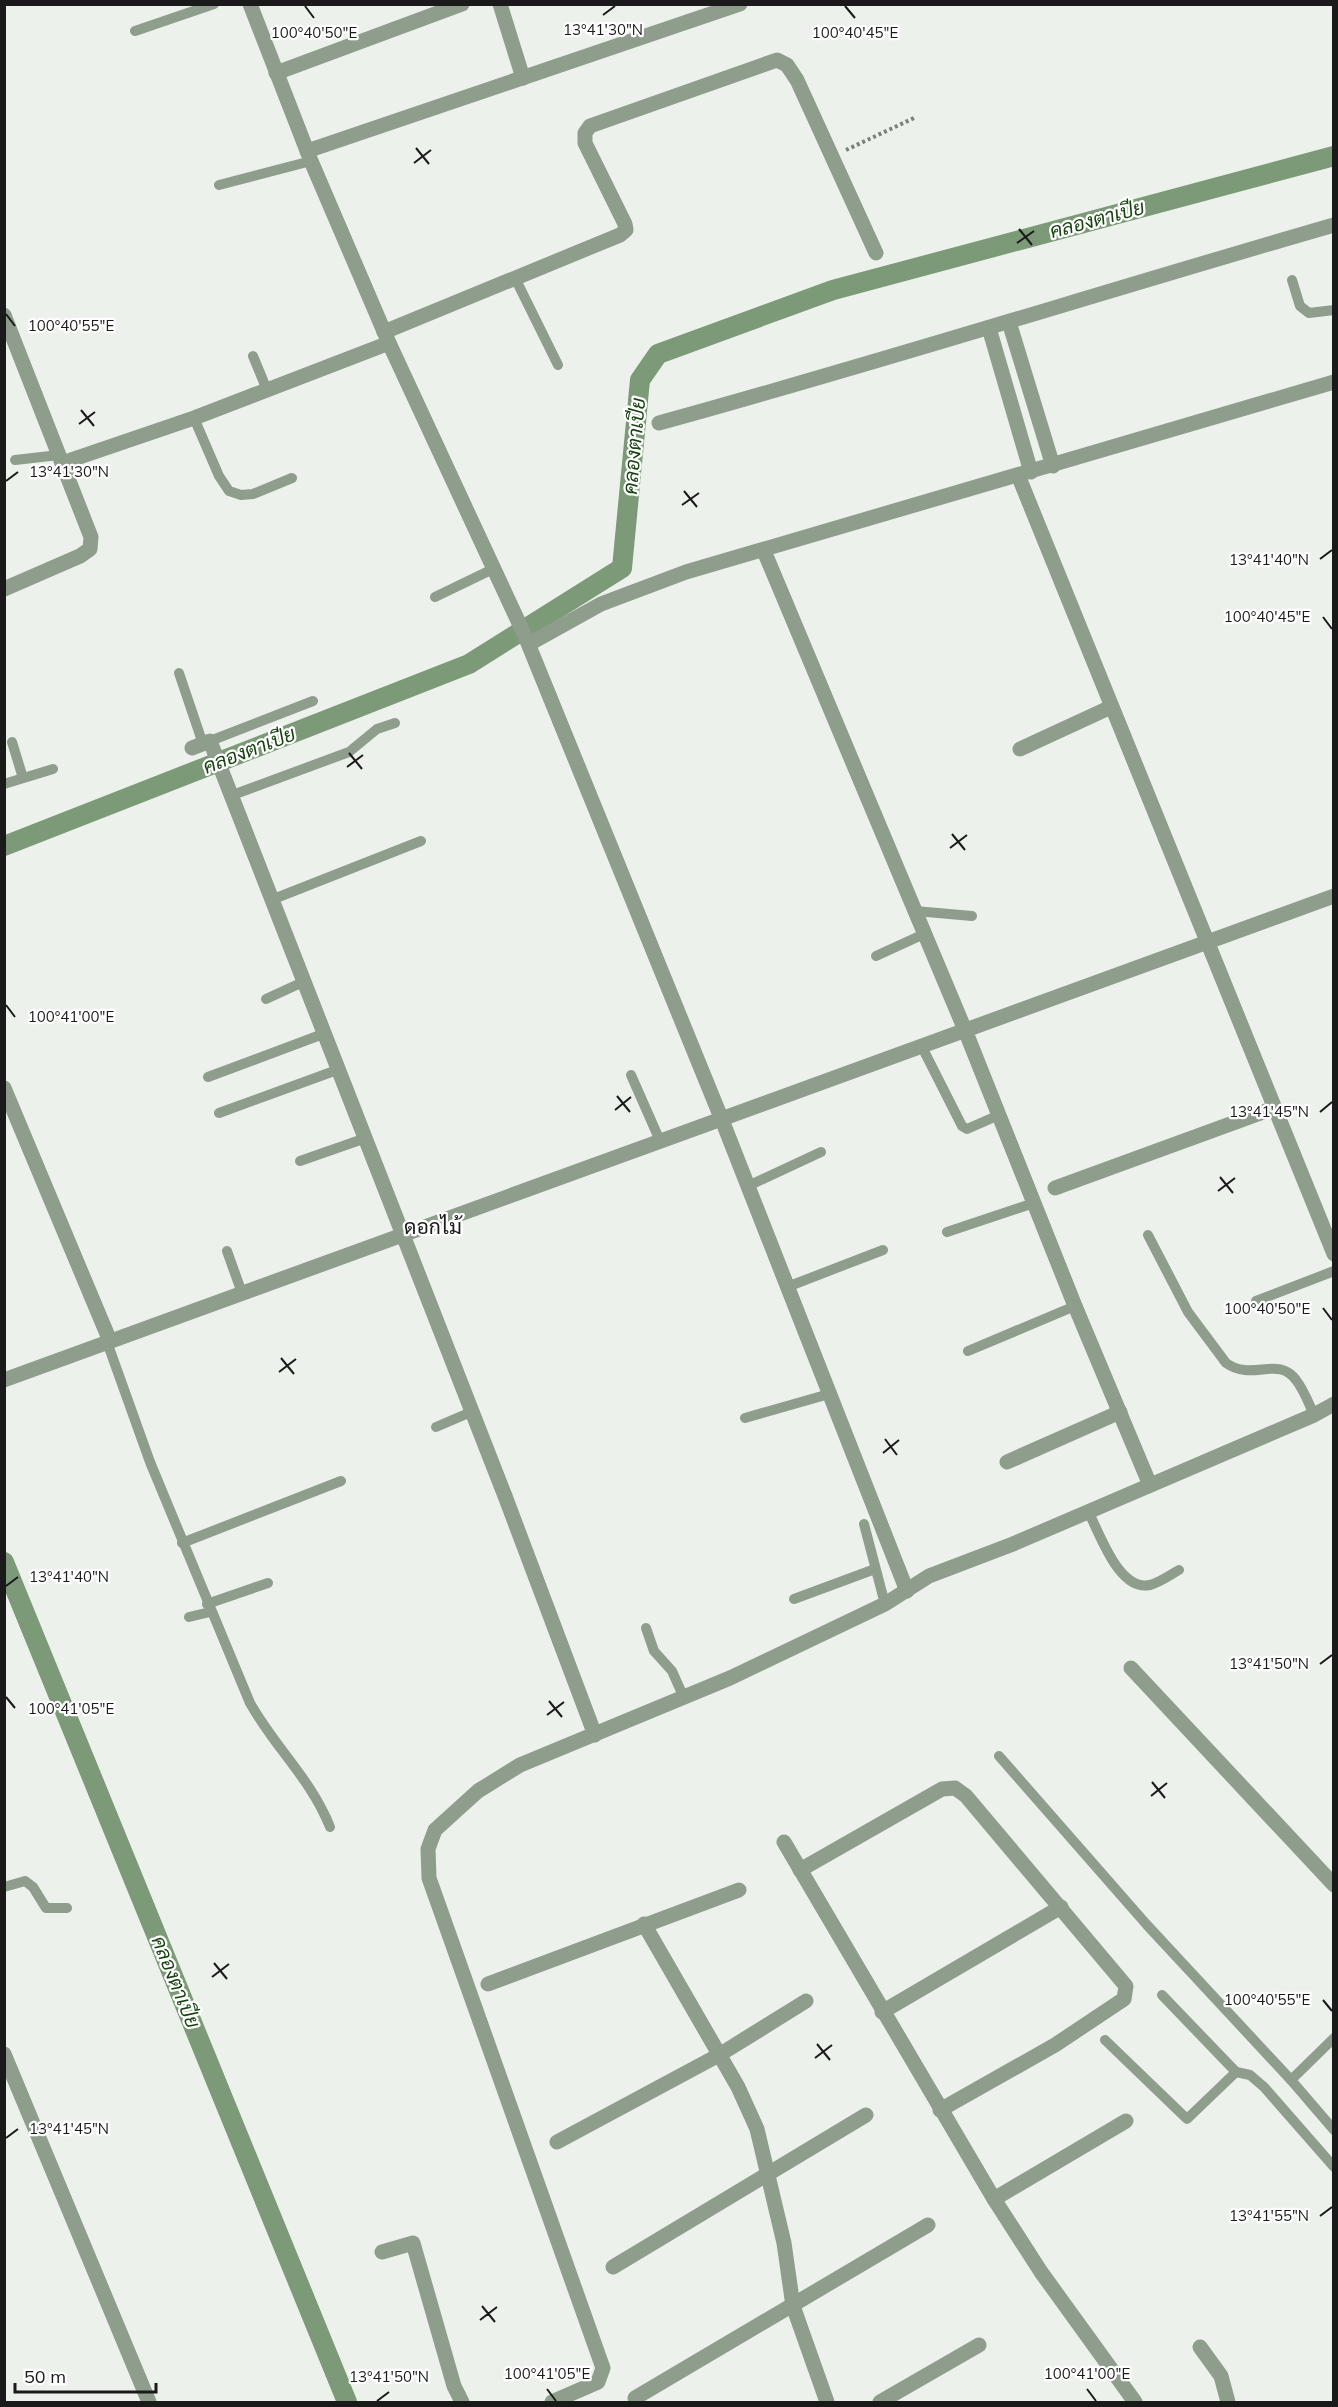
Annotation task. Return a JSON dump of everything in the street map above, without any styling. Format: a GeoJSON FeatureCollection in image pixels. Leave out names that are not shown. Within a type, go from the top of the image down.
{"type":"FeatureCollection","features":[{"type":"Feature","properties":{"kind":"street"},"geometry":{"type":"LineString","coordinates":[[250,4],[309,156],[386,338],[497,571],[527,640],[722,1120],[907,1591]]}},
{"type":"Feature","properties":{"kind":"street"},"geometry":{"type":"LineString","coordinates":[[276,73],[462,4]]}},
{"type":"Feature","properties":{"kind":"street"},"geometry":{"type":"LineString","coordinates":[[500,4],[523,78]]}},
{"type":"Feature","properties":{"kind":"street"},"geometry":{"type":"LineString","coordinates":[[309,156],[523,78],[740,4]]}},
{"type":"Feature","properties":{"kind":"street"},"geometry":{"type":"LineString","coordinates":[[60,459],[194,418],[267,390],[515,278],[620,235],[626,230],[625,224],[585,143],[585,133],[590,126],[777,60],[792,71],[876,253]]}},
{"type":"Feature","properties":{"kind":"street"},"geometry":{"type":"LineString","coordinates":[[659,423],[844,372],[1208,260],[1334,225]]}},
{"type":"Feature","properties":{"kind":"street"},"geometry":{"type":"LineString","coordinates":[[4,315],[91,537],[90,549],[4,589]]}},
{"type":"Feature","properties":{"kind":"street"},"geometry":{"type":"LineString","coordinates":[[1009,322],[1053,466]]}},
{"type":"Feature","properties":{"kind":"street"},"geometry":{"type":"LineString","coordinates":[[989,328],[1025,473],[1111,707],[1334,1254]]}},
{"type":"Feature","properties":{"kind":"street"},"geometry":{"type":"LineString","coordinates":[[527,640],[601,604],[686,572],[1334,382]]}},
{"type":"Feature","properties":{"kind":"street"},"geometry":{"type":"LineString","coordinates":[[764,551],[965,1030],[1075,1306],[1150,1485]]}},
{"type":"Feature","properties":{"kind":"street"},"geometry":{"type":"LineString","coordinates":[[1020,749],[1111,707]]}},
{"type":"Feature","properties":{"kind":"street"},"geometry":{"type":"LineString","coordinates":[[205,746],[221,773],[595,1735]]}},
{"type":"Feature","properties":{"kind":"street"},"geometry":{"type":"LineString","coordinates":[[4,1380],[661,1143],[1334,896]]}},
{"type":"Feature","properties":{"kind":"street"},"geometry":{"type":"LineString","coordinates":[[4,1089],[108,1342]]}},
{"type":"Feature","properties":{"kind":"street"},"geometry":{"type":"LineString","coordinates":[[1055,1188],[1274,1108]]}},
{"type":"Feature","properties":{"kind":"street"},"geometry":{"type":"LineString","coordinates":[[552,2403],[598,2382],[603,2368],[429,1878],[428,1849],[435,1830],[478,1791],[520,1765],[684,1698],[885,1604],[929,1576],[1150,1485],[1314,1415],[1334,1404]]}},
{"type":"Feature","properties":{"kind":"street"},"geometry":{"type":"LineString","coordinates":[[1008,1462],[1120,1412]]}},
{"type":"Feature","properties":{"kind":"street"},"geometry":{"type":"LineString","coordinates":[[1131,1668],[1334,1885]]}},
{"type":"Feature","properties":{"kind":"street"},"geometry":{"type":"LineString","coordinates":[[800,1870],[942,1789],[955,1788],[966,1796],[1126,1986],[1124,1998],[1055,2045],[940,2110]]}},
{"type":"Feature","properties":{"kind":"street"},"geometry":{"type":"LineString","coordinates":[[784,1842],[994,2199],[1041,2272],[1135,2403]]}},
{"type":"Feature","properties":{"kind":"street"},"geometry":{"type":"LineString","coordinates":[[488,1984],[739,1890]]}},
{"type":"Feature","properties":{"kind":"street"},"geometry":{"type":"LineString","coordinates":[[882,2012],[1061,1907]]}},
{"type":"Feature","properties":{"kind":"street"},"geometry":{"type":"LineString","coordinates":[[644,1924],[738,2087],[758,2129],[784,2243],[793,2306],[827,2403]]}},
{"type":"Feature","properties":{"kind":"street"},"geometry":{"type":"LineString","coordinates":[[556,2142],[719,2055],[806,2001]]}},
{"type":"Feature","properties":{"kind":"street"},"geometry":{"type":"LineString","coordinates":[[4,2054],[149,2403]]}},
{"type":"Feature","properties":{"kind":"street"},"geometry":{"type":"LineString","coordinates":[[613,2267],[866,2115]]}},
{"type":"Feature","properties":{"kind":"street"},"geometry":{"type":"LineString","coordinates":[[994,2199],[1126,2121]]}},
{"type":"Feature","properties":{"kind":"street"},"geometry":{"type":"LineString","coordinates":[[635,2398],[928,2225]]}},
{"type":"Feature","properties":{"kind":"street"},"geometry":{"type":"LineString","coordinates":[[382,2252],[413,2243],[454,2386],[462,2403]]}},
{"type":"Feature","properties":{"kind":"street"},"geometry":{"type":"LineString","coordinates":[[880,2403],[979,2345]]}},
{"type":"Feature","properties":{"kind":"street"},"geometry":{"type":"LineString","coordinates":[[1200,2347],[1221,2376],[1228,2403]]}},
{"type":"Feature","properties":{"kind":"lane"},"geometry":{"type":"LineString","coordinates":[[135,31],[214,4]]}},
{"type":"Feature","properties":{"kind":"lane"},"geometry":{"type":"LineString","coordinates":[[219,185],[309,156]]}},
{"type":"Feature","properties":{"kind":"lane"},"geometry":{"type":"LineString","coordinates":[[515,278],[558,365]]}},
{"type":"Feature","properties":{"kind":"lane"},"geometry":{"type":"LineString","coordinates":[[1292,280],[1300,306],[1309,313],[1334,310]]}},
{"type":"Feature","properties":{"kind":"lane"},"geometry":{"type":"LineString","coordinates":[[253,356],[267,390]]}},
{"type":"Feature","properties":{"kind":"lane"},"geometry":{"type":"LineString","coordinates":[[194,418],[219,476],[229,491],[241,495],[253,494],[292,478]]}},
{"type":"Feature","properties":{"kind":"lane"},"geometry":{"type":"LineString","coordinates":[[15,460],[60,459]]}},
{"type":"Feature","properties":{"kind":"lane"},"geometry":{"type":"LineString","coordinates":[[435,597],[497,571]]}},
{"type":"Feature","properties":{"kind":"lane"},"geometry":{"type":"LineString","coordinates":[[179,673],[205,746],[313,701]]}},
{"type":"Feature","properties":{"kind":"lane"},"geometry":{"type":"LineString","coordinates":[[230,796],[349,752],[377,729],[395,723]]}},
{"type":"Feature","properties":{"kind":"lane"},"geometry":{"type":"LineString","coordinates":[[12,742],[23,778]]}},
{"type":"Feature","properties":{"kind":"lane"},"geometry":{"type":"LineString","coordinates":[[4,784],[53,769]]}},
{"type":"Feature","properties":{"kind":"lane"},"geometry":{"type":"LineString","coordinates":[[271,900],[421,842]]}},
{"type":"Feature","properties":{"kind":"lane"},"geometry":{"type":"LineString","coordinates":[[915,911],[972,916]]}},
{"type":"Feature","properties":{"kind":"lane"},"geometry":{"type":"LineString","coordinates":[[876,956],[924,934]]}},
{"type":"Feature","properties":{"kind":"lane"},"geometry":{"type":"LineString","coordinates":[[266,999],[303,982]]}},
{"type":"Feature","properties":{"kind":"lane"},"geometry":{"type":"LineString","coordinates":[[208,1077],[323,1034]]}},
{"type":"Feature","properties":{"kind":"lane"},"geometry":{"type":"LineString","coordinates":[[922,1047],[962,1126],[967,1129],[999,1115]]}},
{"type":"Feature","properties":{"kind":"lane"},"geometry":{"type":"LineString","coordinates":[[219,1113],[337,1070]]}},
{"type":"Feature","properties":{"kind":"lane"},"geometry":{"type":"LineString","coordinates":[[631,1075],[661,1143]]}},
{"type":"Feature","properties":{"kind":"lane"},"geometry":{"type":"LineString","coordinates":[[300,1161],[363,1139]]}},
{"type":"Feature","properties":{"kind":"lane"},"geometry":{"type":"LineString","coordinates":[[747,1186],[821,1152]]}},
{"type":"Feature","properties":{"kind":"lane"},"geometry":{"type":"LineString","coordinates":[[947,1232],[1034,1203]]}},
{"type":"Feature","properties":{"kind":"lane"},"geometry":{"type":"LineString","coordinates":[[1148,1235],[1188,1312],[1226,1363],[1234,1369],[1248,1372],[1267,1368],[1285,1369],[1296,1380],[1314,1415]]}},
{"type":"Feature","properties":{"kind":"lane"},"geometry":{"type":"LineString","coordinates":[[787,1287],[883,1250]]}},
{"type":"Feature","properties":{"kind":"lane"},"geometry":{"type":"LineString","coordinates":[[227,1251],[242,1293]]}},
{"type":"Feature","properties":{"kind":"lane"},"geometry":{"type":"LineString","coordinates":[[1256,1301],[1334,1271]]}},
{"type":"Feature","properties":{"kind":"lane"},"geometry":{"type":"LineString","coordinates":[[968,1351],[1075,1306]]}},
{"type":"Feature","properties":{"kind":"lane"},"geometry":{"type":"LineString","coordinates":[[108,1342],[183,1543],[250,1703],[266,1731],[316,1795],[330,1827]]}},
{"type":"Feature","properties":{"kind":"lane"},"geometry":{"type":"LineString","coordinates":[[744,1418],[830,1394]]}},
{"type":"Feature","properties":{"kind":"lane"},"geometry":{"type":"LineString","coordinates":[[436,1427],[471,1412]]}},
{"type":"Feature","properties":{"kind":"lane"},"geometry":{"type":"LineString","coordinates":[[183,1543],[341,1481]]}},
{"type":"Feature","properties":{"kind":"lane"},"geometry":{"type":"LineString","coordinates":[[1088,1511],[1120,1573],[1128,1582],[1139,1586],[1151,1585],[1179,1570]]}},
{"type":"Feature","properties":{"kind":"lane"},"geometry":{"type":"LineString","coordinates":[[864,1524],[885,1604]]}},
{"type":"Feature","properties":{"kind":"lane"},"geometry":{"type":"LineString","coordinates":[[794,1599],[875,1569]]}},
{"type":"Feature","properties":{"kind":"lane"},"geometry":{"type":"LineString","coordinates":[[189,1617],[267,1583]]}},
{"type":"Feature","properties":{"kind":"lane"},"geometry":{"type":"LineString","coordinates":[[646,1628],[654,1651],[672,1671],[684,1698]]}},
{"type":"Feature","properties":{"kind":"lane"},"geometry":{"type":"LineString","coordinates":[[999,1756],[1147,1925],[1291,2080],[1334,2130]]}},
{"type":"Feature","properties":{"kind":"lane"},"geometry":{"type":"LineString","coordinates":[[4,1887],[25,1881],[33,1887],[46,1908],[67,1908]]}},
{"type":"Feature","properties":{"kind":"lane"},"geometry":{"type":"LineString","coordinates":[[1162,1995],[1236,2072],[1250,2075],[1264,2086],[1334,2167]]}},
{"type":"Feature","properties":{"kind":"lane"},"geometry":{"type":"LineString","coordinates":[[1291,2080],[1334,2038]]}},
{"type":"Feature","properties":{"kind":"lane"},"geometry":{"type":"LineString","coordinates":[[1105,2040],[1187,2119],[1236,2072]]}},
{"type":"Feature","properties":{"kind":"path"},"geometry":{"type":"LineString","coordinates":[[832,158],[914,118]]}},
{"type":"Feature","properties":{"kind":"waterway","name":"คลองตาเปีย"},"geometry":{"type":"LineString","coordinates":[[4,846],[469,664],[622,568],[640,380],[658,354],[833,290],[1334,156]]}},
{"type":"Feature","properties":{"kind":"waterway","name":"คลองตาเปีย"},"geometry":{"type":"LineString","coordinates":[[4,1562],[347,2402]]}},
{"type":"Feature","properties":{"kind":"district","name":"ดอกไม้"},"geometry":{"type":"Point","coordinates":[433,1227]}}]}
